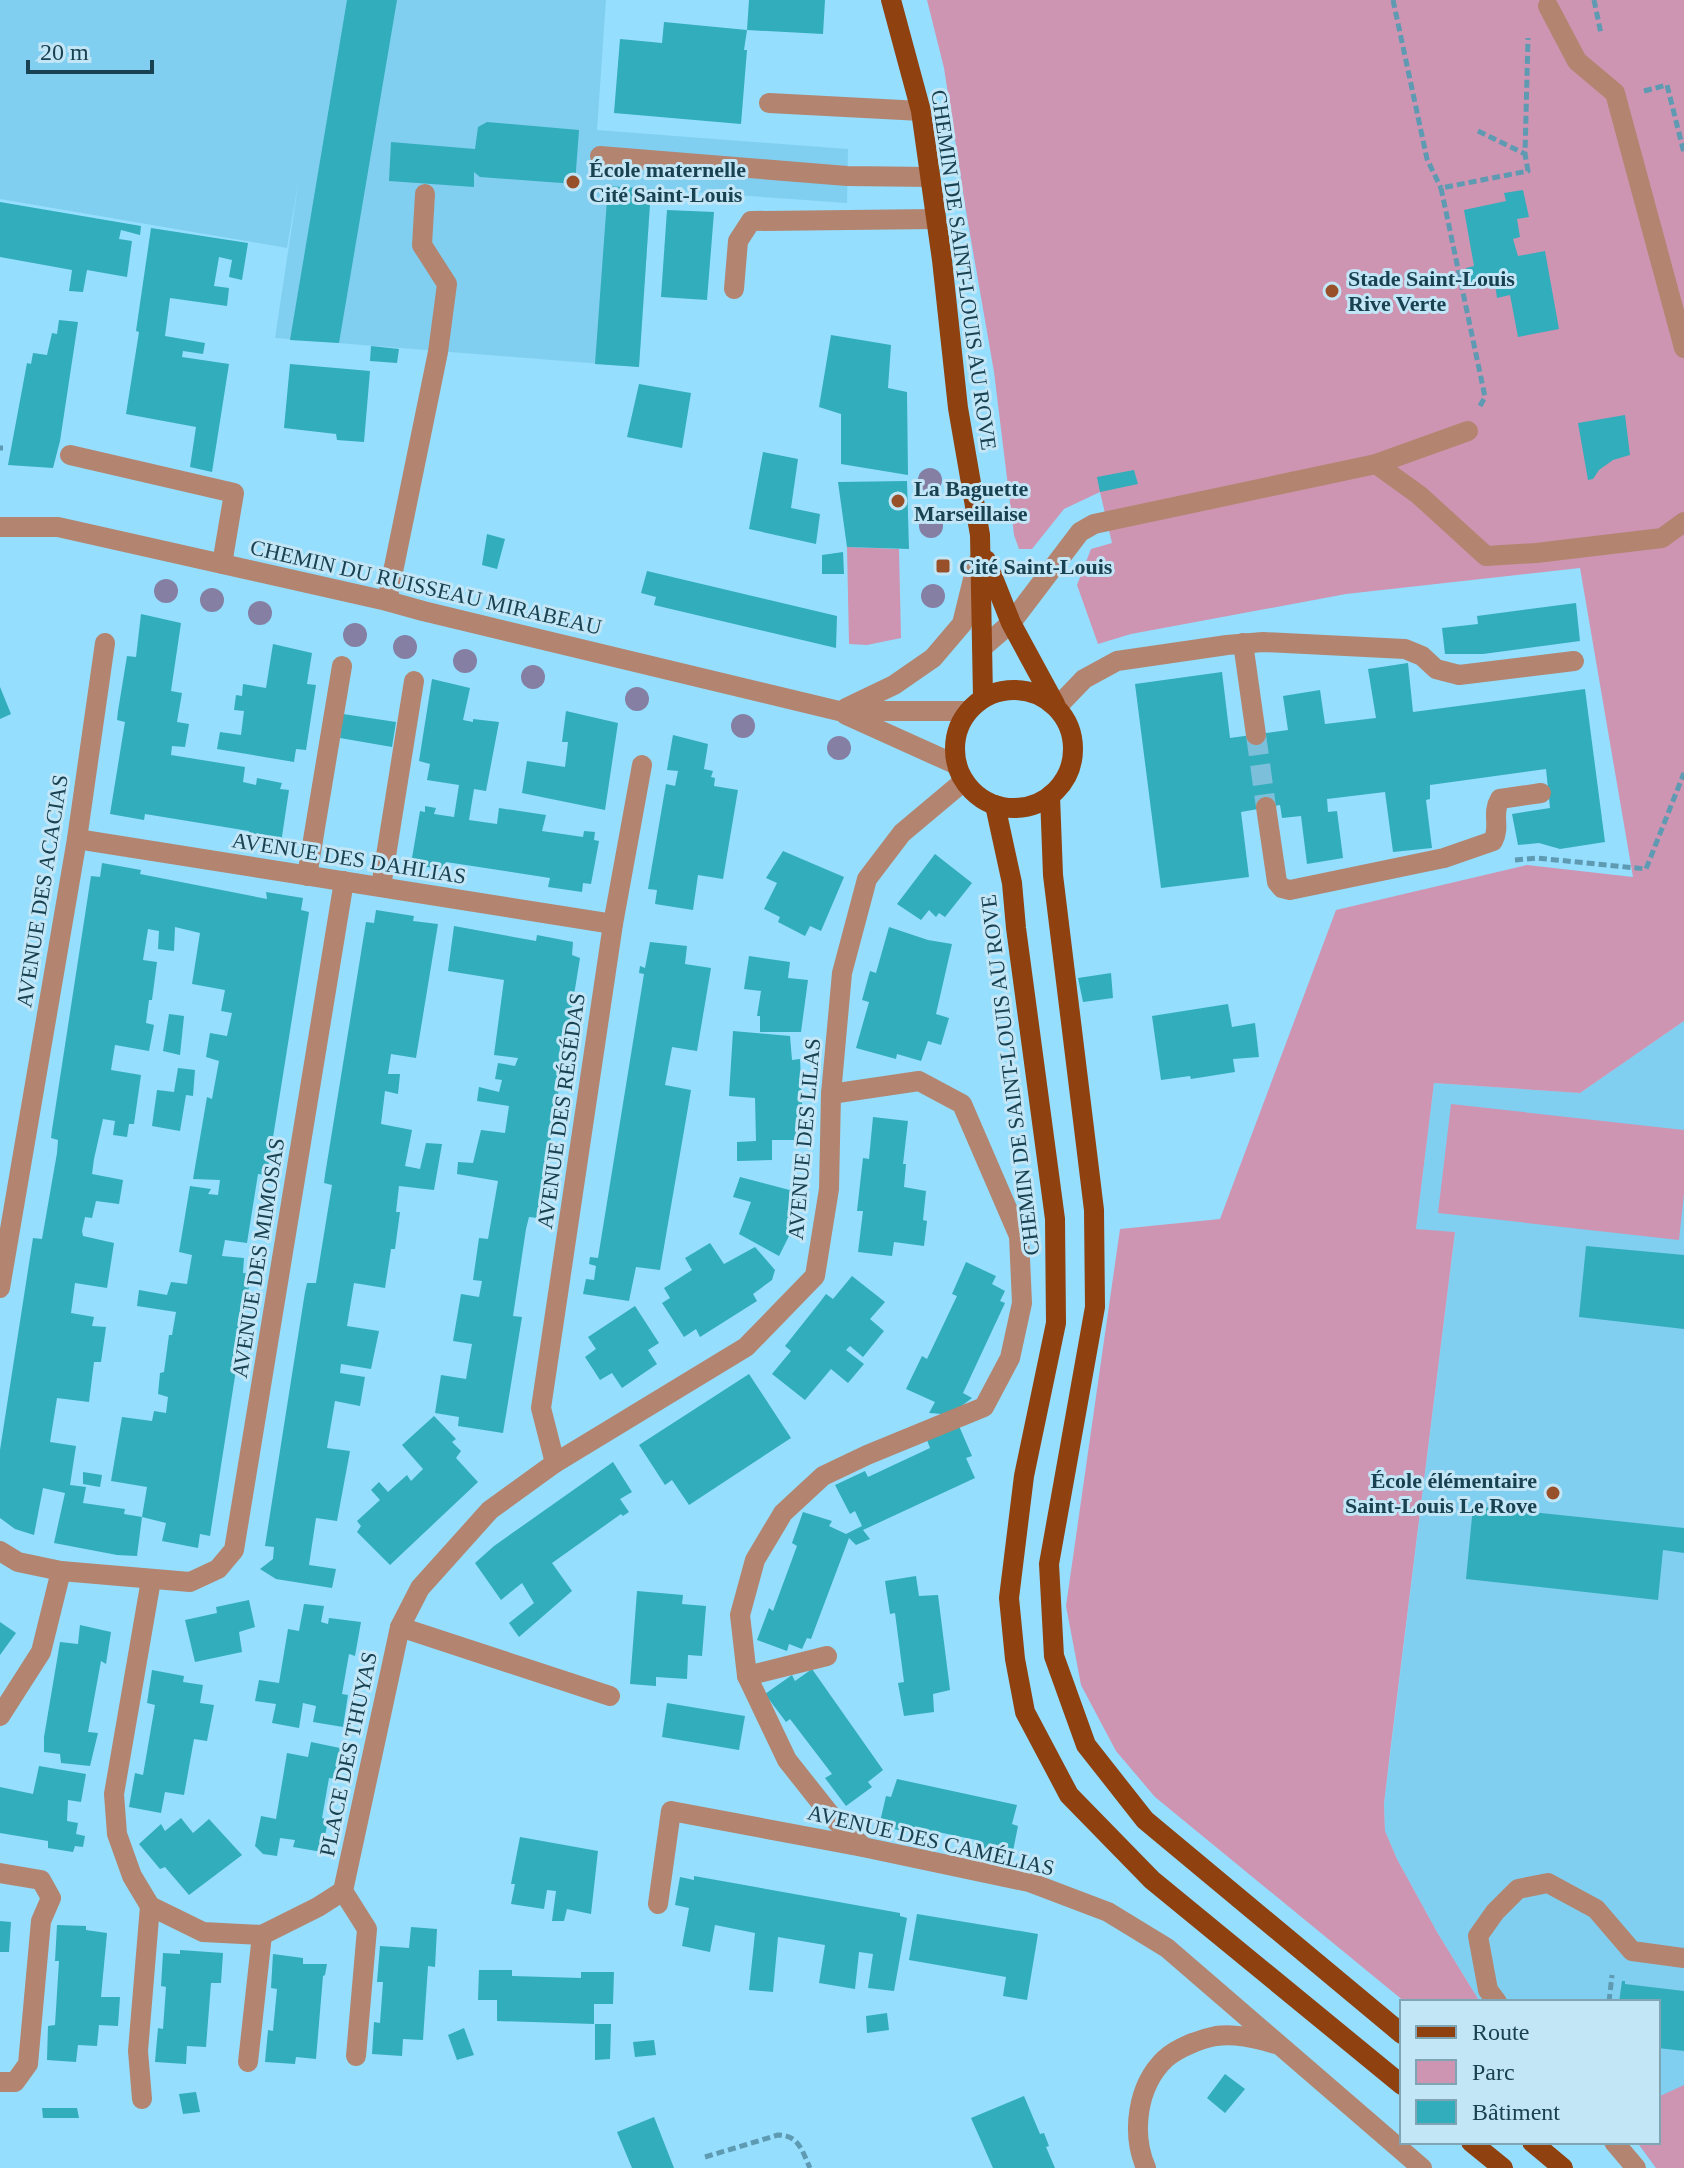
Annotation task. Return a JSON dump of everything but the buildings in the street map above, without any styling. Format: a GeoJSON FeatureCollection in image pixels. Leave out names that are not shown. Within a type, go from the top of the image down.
{"type":"FeatureCollection","features":[{"type":"Feature","properties":{"kind":"main road","name":"CHEMIN DE SAINT-LOUIS AU ROVE"},"geometry":{"type":"LineString","coordinates":[[891,0],[921,111],[958,408],[980,535],[982,648],[975,705],[958,727],[954,746],[960,773]]}},
{"type":"Feature","properties":{"kind":"main road","name":"CHEMIN DE SAINT-LOUIS AU ROVE"},"geometry":{"type":"LineString","coordinates":[[981,549],[1011,623],[1068,724],[1073,743],[1071,763],[1063,782],[1050,796]]}},
{"type":"Feature","properties":{"kind":"main road"},"geometry":{"type":"LineString","coordinates":[[975,705],[1002,690],[1021,690],[1041,695],[1057,707]]}},
{"type":"Feature","properties":{"kind":"main road"},"geometry":{"type":"LineString","coordinates":[[960,773],[977,796],[995,805],[1023,807],[1050,796],[1053,875],[1094,1210],[1095,1293],[1049,1564],[1054,1656],[1086,1745],[1145,1820],[1400,2032]]}},
{"type":"Feature","properties":{"kind":"main road","name":"CHEMIN DE SAINT-LOUIS AU ROVE"},"geometry":{"type":"LineString","coordinates":[[995,805],[1012,883],[1055,1219],[1056,1323],[1024,1476],[1009,1598],[1015,1659],[1025,1712],[1069,1795],[1152,1880],[1400,2083]]}},
{"type":"Feature","properties":{"kind":"main road"},"geometry":{"type":"LineString","coordinates":[[1473,2144],[1503,2168]]}},
{"type":"Feature","properties":{"kind":"main road"},"geometry":{"type":"LineString","coordinates":[[1534,2144],[1563,2168]]}},
{"type":"Feature","properties":{"kind":"street"},"geometry":{"type":"LineString","coordinates":[[1548,6],[1577,61],[1615,93],[1684,348]]}},
{"type":"Feature","properties":{"kind":"street"},"geometry":{"type":"LineString","coordinates":[[769,103],[921,111]]}},
{"type":"Feature","properties":{"kind":"street"},"geometry":{"type":"LineString","coordinates":[[600,156],[847,176],[930,177]]}},
{"type":"Feature","properties":{"kind":"street"},"geometry":{"type":"LineString","coordinates":[[387,601],[438,352],[447,284],[422,245],[425,194]]}},
{"type":"Feature","properties":{"kind":"street"},"geometry":{"type":"LineString","coordinates":[[734,289],[738,241],[751,221],[936,219]]}},
{"type":"Feature","properties":{"kind":"street"},"geometry":{"type":"LineString","coordinates":[[982,648],[1011,623],[1080,532],[1094,524],[1376,464],[1468,431]]}},
{"type":"Feature","properties":{"kind":"street"},"geometry":{"type":"LineString","coordinates":[[70,455],[234,493],[222,564]]}},
{"type":"Feature","properties":{"kind":"street"},"geometry":{"type":"LineString","coordinates":[[1376,464],[1419,495],[1486,556],[1662,538],[1684,522]]}},
{"type":"Feature","properties":{"kind":"street","name":"CHEMIN DU RUISSEAU MIRABEAU"},"geometry":{"type":"LineString","coordinates":[[0,527],[58,527],[387,601],[839,711],[960,773]]}},
{"type":"Feature","properties":{"kind":"street"},"geometry":{"type":"LineString","coordinates":[[839,711],[894,685],[933,658],[962,624],[981,549]]}},
{"type":"Feature","properties":{"kind":"street","name":"AVENUE DES ACACIAS"},"geometry":{"type":"LineString","coordinates":[[0,1288],[77,839],[105,643]]}},
{"type":"Feature","properties":{"kind":"street"},"geometry":{"type":"LineString","coordinates":[[1057,707],[1084,679],[1117,661],[1243,643],[1405,649],[1422,656],[1436,669],[1459,675],[1574,661]]}},
{"type":"Feature","properties":{"kind":"street"},"geometry":{"type":"LineString","coordinates":[[1243,643],[1256,735]]}},
{"type":"Feature","properties":{"kind":"street"},"geometry":{"type":"LineString","coordinates":[[307,876],[342,666]]}},
{"type":"Feature","properties":{"kind":"street"},"geometry":{"type":"LineString","coordinates":[[381,887],[414,681]]}},
{"type":"Feature","properties":{"kind":"street","name":"CHEMIN DU RUISSEAU MIRABEAU"},"geometry":{"type":"LineString","coordinates":[[839,711],[975,705]]}},
{"type":"Feature","properties":{"kind":"street","name":"AVENUE DES RÉSÉDAS"},"geometry":{"type":"LineString","coordinates":[[555,1463],[541,1408],[613,924],[642,765]]}},
{"type":"Feature","properties":{"kind":"street","name":"AVENUE DES LILAS"},"geometry":{"type":"LineString","coordinates":[[420,1588],[490,1510],[555,1463],[746,1347],[815,1276],[829,1189],[831,1094],[842,973],[867,879],[902,833],[960,773]]}},
{"type":"Feature","properties":{"kind":"street"},"geometry":{"type":"LineString","coordinates":[[1266,807],[1277,882],[1282,888],[1290,890],[1444,858],[1493,841],[1497,833],[1495,808],[1500,799],[1541,793]]}},
{"type":"Feature","properties":{"kind":"street","name":"AVENUE DES DAHLIAS"},"geometry":{"type":"LineString","coordinates":[[77,839],[613,924]]}},
{"type":"Feature","properties":{"kind":"street","name":"AVENUE DES MIMOSAS"},"geometry":{"type":"LineString","coordinates":[[151,1580],[190,1582],[218,1569],[234,1550],[344,881]]}},
{"type":"Feature","properties":{"kind":"street"},"geometry":{"type":"LineString","coordinates":[[831,1094],[919,1081],[962,1104],[1019,1236],[1022,1303],[1010,1358],[984,1407],[823,1476],[783,1513],[755,1560],[740,1615],[747,1676],[787,1760],[833,1818],[863,1847]]}},
{"type":"Feature","properties":{"kind":"street"},"geometry":{"type":"LineString","coordinates":[[0,1551],[18,1562],[61,1571],[151,1580],[114,1794],[117,1834],[132,1876],[150,1906],[203,1932],[262,1935],[343,1891],[367,1929],[356,2056]]}},
{"type":"Feature","properties":{"kind":"street"},"geometry":{"type":"LineString","coordinates":[[0,1716],[41,1652],[61,1571]]}},
{"type":"Feature","properties":{"kind":"street","name":"PLACE DES THUYAS"},"geometry":{"type":"LineString","coordinates":[[343,1891],[400,1627],[420,1588]]}},
{"type":"Feature","properties":{"kind":"street","name":"PLACE DES THUYAS"},"geometry":{"type":"LineString","coordinates":[[400,1627],[610,1696]]}},
{"type":"Feature","properties":{"kind":"street"},"geometry":{"type":"LineString","coordinates":[[747,1676],[827,1656]]}},
{"type":"Feature","properties":{"kind":"street","name":"AVENUE DES CAMÉLIAS"},"geometry":{"type":"LineString","coordinates":[[658,1904],[671,1811],[1029,1882],[1108,1912],[1167,1948],[1422,2168]]}},
{"type":"Feature","properties":{"kind":"street"},"geometry":{"type":"LineString","coordinates":[[0,1873],[41,1880],[51,1898],[41,1921],[28,2064],[15,2082],[0,2082]]}},
{"type":"Feature","properties":{"kind":"street"},"geometry":{"type":"LineString","coordinates":[[1496,2000],[1488,1990],[1478,1936],[1495,1912],[1518,1889],[1548,1883],[1596,1909],[1632,1951],[1684,1958]]}},
{"type":"Feature","properties":{"kind":"street"},"geometry":{"type":"LineString","coordinates":[[142,2099],[138,2051],[150,1906]]}},
{"type":"Feature","properties":{"kind":"street"},"geometry":{"type":"LineString","coordinates":[[248,2062],[262,1935]]}},
{"type":"Feature","properties":{"kind":"street"},"geometry":{"type":"LineString","coordinates":[[1146,2168],[1140,2154],[1139,2113],[1143,2094],[1166,2058],[1190,2044],[1216,2036],[1240,2035],[1280,2044]]}},
{"type":"Feature","properties":{"kind":"street"},"geometry":{"type":"LineString","coordinates":[[1616,2144],[1636,2168]]}},
{"type":"Feature","properties":{"kind":"path"},"geometry":{"type":"LineString","coordinates":[[1393,0],[1427,159],[1441,188],[1485,397],[1468,431]]}},
{"type":"Feature","properties":{"kind":"path"},"geometry":{"type":"LineString","coordinates":[[1441,188],[1528,171],[1525,154],[1529,9],[1548,6]]}},
{"type":"Feature","properties":{"kind":"path"},"geometry":{"type":"LineString","coordinates":[[1648,90],[1667,85],[1684,153]]}},
{"type":"Feature","properties":{"kind":"path"},"geometry":{"type":"LineString","coordinates":[[1478,131],[1525,154]]}},
{"type":"Feature","properties":{"kind":"path"},"geometry":{"type":"LineString","coordinates":[[1516,861],[1537,858],[1646,869],[1684,773]]}},
{"type":"Feature","properties":{"kind":"path"},"geometry":{"type":"LineString","coordinates":[[705,2157],[778,2135],[789,2135],[798,2142],[810,2168]]}},
{"type":"Feature","properties":{"kind":"shaded area","name":"École maternelle Cité Saint-Louis"},"geometry":{"type":"Polygon","coordinates":[[[0,0],[606,0],[597,130],[848,149],[847,203],[651,189],[639,367],[275,338],[299,179],[287,248],[0,199],[0,0]]]}},
{"type":"Feature","properties":{"kind":"shaded area","name":"École élémentaire Saint-Louis Le Rove"},"geometry":{"type":"Polygon","coordinates":[[[1684,1021],[1684,2168],[1656,2168],[1638,2144],[1660,2144],[1660,2000],[1479,2000],[1437,1932],[1385,1831],[1384,1804],[1455,1233],[1416,1229],[1434,1083],[1580,1093],[1684,1021]]]}},
{"type":"Feature","properties":{"kind":"green space"},"geometry":{"type":"Polygon","coordinates":[[[927,0],[1684,0],[1684,1021],[1580,1093],[1434,1083],[1416,1229],[1455,1232],[1384,1804],[1385,1831],[1437,1932],[1479,2000],[1403,2000],[1155,1797],[1116,1751],[1081,1685],[1066,1606],[1120,1229],[1220,1219],[1336,910],[1527,865],[1633,877],[1580,568],[1346,594],[1131,634],[1098,644],[1077,585],[1091,549],[1112,543],[1100,492],[1064,509],[1032,549],[1019,549],[1014,535],[994,372],[944,68],[927,0]]]}},
{"type":"Feature","properties":{"kind":"green space"},"geometry":{"type":"Polygon","coordinates":[[[847,547],[899,549],[901,638],[867,645],[849,644],[847,547]]]}},
{"type":"Feature","properties":{"kind":"green space"},"geometry":{"type":"Polygon","coordinates":[[[1451,1104],[1684,1130],[1684,1194],[1679,1240],[1438,1213],[1451,1104]]]}},
{"type":"Feature","properties":{"kind":"green space"},"geometry":{"type":"Polygon","coordinates":[[[1684,2085],[1684,2168],[1656,2168],[1638,2144],[1660,2144],[1660,2096],[1684,2085]]]}},
{"type":"Feature","properties":{"kind":"tunnel"},"geometry":{"type":"LineString","coordinates":[[1256,735],[1266,807]]}},
{"type":"Feature","properties":{"kind":"place","name":"École maternelle Cité Saint-Louis"},"geometry":{"type":"Point","coordinates":[573,182]}},
{"type":"Feature","properties":{"kind":"place","name":"Stade Saint-Louis Rive Verte"},"geometry":{"type":"Point","coordinates":[1332,291]}},
{"type":"Feature","properties":{"kind":"place","name":"La Baguette Marseillaise"},"geometry":{"type":"Point","coordinates":[898,501]}},
{"type":"Feature","properties":{"kind":"place","name":"Cité Saint-Louis"},"geometry":{"type":"Point","coordinates":[943,566]}},
{"type":"Feature","properties":{"kind":"place","name":"École élémentaire Saint-Louis Le Rove"},"geometry":{"type":"Point","coordinates":[1553,1493]}}]}
